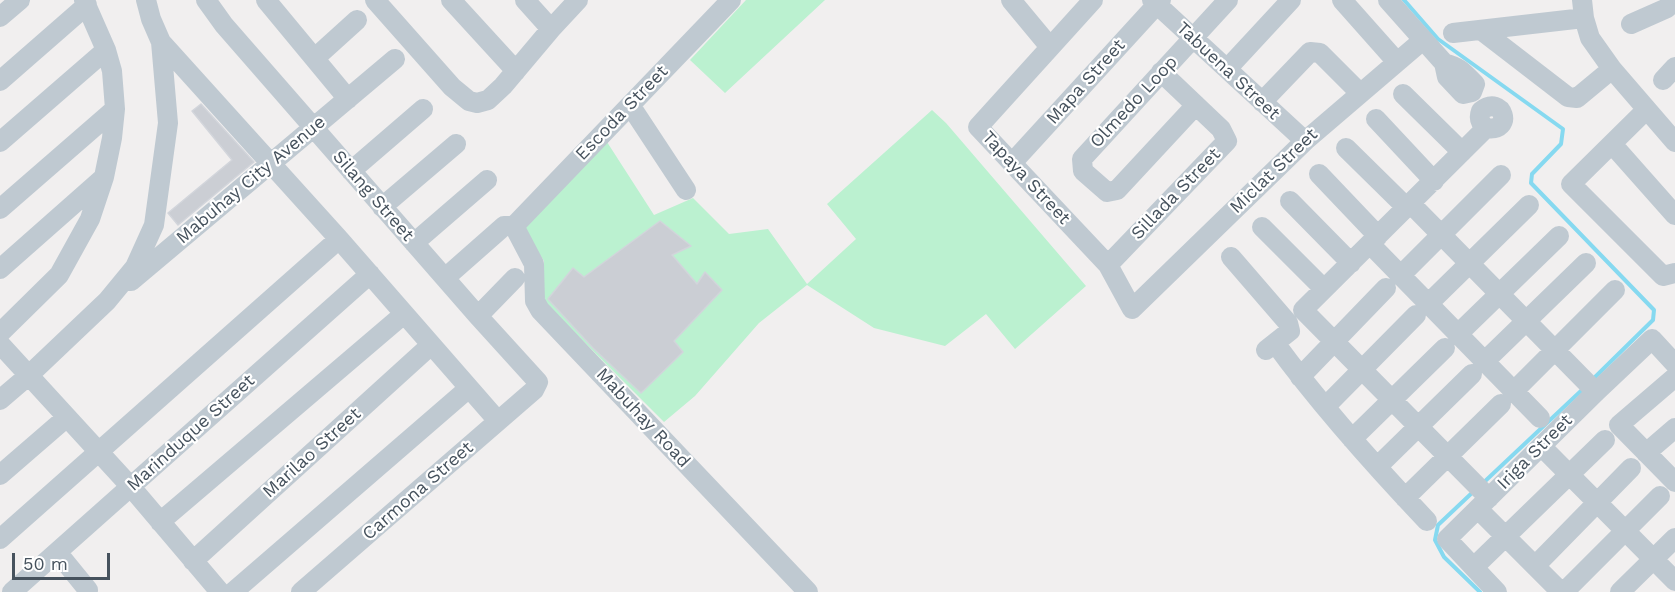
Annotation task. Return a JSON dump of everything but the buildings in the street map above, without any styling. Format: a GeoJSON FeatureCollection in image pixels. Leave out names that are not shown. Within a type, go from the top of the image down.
{"type":"FeatureCollection","features":[{"type":"Feature","properties":{"kind":"street"},"geometry":{"type":"LineString","coordinates":[[0,18],[20,0]]}},
{"type":"Feature","properties":{"kind":"street","name":"Mabuhay City Avenue"},"geometry":{"type":"LineString","coordinates":[[107,301],[135,267],[154,225],[168,123],[161,42],[146,0]]}},
{"type":"Feature","properties":{"kind":"street","name":"Silang Street"},"geometry":{"type":"LineString","coordinates":[[206,0],[224,25],[382,207],[538,382],[534,390]]}},
{"type":"Feature","properties":{"kind":"street"},"geometry":{"type":"LineString","coordinates":[[266,0],[348,99]]}},
{"type":"Feature","properties":{"kind":"street"},"geometry":{"type":"LineString","coordinates":[[375,0],[452,87],[469,101],[477,103],[488,100],[503,86],[578,0]]}},
{"type":"Feature","properties":{"kind":"street"},"geometry":{"type":"LineString","coordinates":[[451,0],[516,71]]}},
{"type":"Feature","properties":{"kind":"street"},"geometry":{"type":"LineString","coordinates":[[525,0],[551,29]]}},
{"type":"Feature","properties":{"kind":"street","name":"Escoda Street"},"geometry":{"type":"LineString","coordinates":[[445,278],[504,226],[514,226],[731,0]]}},
{"type":"Feature","properties":{"kind":"street","name":"Tapaya Street"},"geometry":{"type":"LineString","coordinates":[[1093,0],[978,127],[1108,265],[1132,309]]}},
{"type":"Feature","properties":{"kind":"street","name":"Olmedo Loop"},"geometry":{"type":"LineString","coordinates":[[1196,105],[1117,190],[1107,192],[1083,171],[1082,159],[1228,0]]}},
{"type":"Feature","properties":{"kind":"street"},"geometry":{"type":"LineString","coordinates":[[1227,69],[1290,0]]}},
{"type":"Feature","properties":{"kind":"street"},"geometry":{"type":"LineString","coordinates":[[1342,0],[1397,62]]}},
{"type":"Feature","properties":{"kind":"street"},"geometry":{"type":"LineString","coordinates":[[1388,0],[1444,63],[1447,77],[1455,86],[1463,94],[1472,92],[1485,107],[1496,106],[1502,111],[1503,119],[1500,126],[1493,129],[1486,128],[1303,310],[1448,456],[1505,537],[1563,592],[1660,496]]}},
{"type":"Feature","properties":{"kind":"street","name":"Tabuena Street"},"geometry":{"type":"LineString","coordinates":[[1157,1],[1193,38],[1305,141]]}},
{"type":"Feature","properties":{"kind":"street","name":"Mapa Street"},"geometry":{"type":"LineString","coordinates":[[1012,163],[1157,1]]}},
{"type":"Feature","properties":{"kind":"street"},"geometry":{"type":"LineString","coordinates":[[0,81],[85,2],[106,50],[112,71],[115,109],[104,177],[90,219],[59,275],[0,333]]}},
{"type":"Feature","properties":{"kind":"street"},"geometry":{"type":"LineString","coordinates":[[1019,3],[1050,46]]}},
{"type":"Feature","properties":{"kind":"street"},"geometry":{"type":"LineString","coordinates":[[1631,24],[1672,8]]}},
{"type":"Feature","properties":{"kind":"street"},"geometry":{"type":"LineString","coordinates":[[1453,33],[1481,30],[1583,9],[1590,38],[1612,69],[1675,142]]}},
{"type":"Feature","properties":{"kind":"street"},"geometry":{"type":"LineString","coordinates":[[315,58],[357,20]]}},
{"type":"Feature","properties":{"kind":"street"},"geometry":{"type":"LineString","coordinates":[[1481,30],[1568,97],[1577,98],[1612,69]]}},
{"type":"Feature","properties":{"kind":"street","name":"Miclat Street"},"geometry":{"type":"LineString","coordinates":[[1132,309],[1305,141],[1423,40]]}},
{"type":"Feature","properties":{"kind":"street"},"geometry":{"type":"LineString","coordinates":[[161,42],[339,239],[498,421]]}},
{"type":"Feature","properties":{"kind":"street"},"geometry":{"type":"LineString","coordinates":[[0,142],[106,50]]}},
{"type":"Feature","properties":{"kind":"street"},"geometry":{"type":"LineString","coordinates":[[1262,102],[1310,52],[1320,53],[1360,93]]}},
{"type":"Feature","properties":{"kind":"street","name":"Mabuhay City Avenue"},"geometry":{"type":"LineString","coordinates":[[0,400],[107,301],[395,59]]}},
{"type":"Feature","properties":{"kind":"street","name":"Sillada Street"},"geometry":{"type":"LineString","coordinates":[[1108,265],[1227,141],[1221,129],[1161,72]]}},
{"type":"Feature","properties":{"kind":"street"},"geometry":{"type":"LineString","coordinates":[[1404,94],[1462,152]]}},
{"type":"Feature","properties":{"kind":"street"},"geometry":{"type":"LineString","coordinates":[[630,105],[686,190]]}},
{"type":"Feature","properties":{"kind":"street"},"geometry":{"type":"LineString","coordinates":[[0,209],[115,109]]}},
{"type":"Feature","properties":{"kind":"street"},"geometry":{"type":"LineString","coordinates":[[351,171],[423,109]]}},
{"type":"Feature","properties":{"kind":"street"},"geometry":{"type":"LineString","coordinates":[[1646,110],[1571,184],[1662,276],[1675,273]]}},
{"type":"Feature","properties":{"kind":"street"},"geometry":{"type":"LineString","coordinates":[[1376,119],[1434,181]]}},
{"type":"Feature","properties":{"kind":"street"},"geometry":{"type":"LineString","coordinates":[[382,207],[456,144]]}},
{"type":"Feature","properties":{"kind":"street"},"geometry":{"type":"LineString","coordinates":[[1612,144],[1675,214]]}},
{"type":"Feature","properties":{"kind":"street"},"geometry":{"type":"LineString","coordinates":[[1346,148],[1442,234],[1596,392]]}},
{"type":"Feature","properties":{"kind":"street"},"geometry":{"type":"LineString","coordinates":[[1319,174],[1374,240],[1394,281],[1508,397],[1540,418]]}},
{"type":"Feature","properties":{"kind":"street"},"geometry":{"type":"LineString","coordinates":[[1300,377],[1501,175]]}},
{"type":"Feature","properties":{"kind":"street"},"geometry":{"type":"LineString","coordinates":[[0,269],[104,177]]}},
{"type":"Feature","properties":{"kind":"street"},"geometry":{"type":"LineString","coordinates":[[414,243],[487,180]]}},
{"type":"Feature","properties":{"kind":"street"},"geometry":{"type":"LineString","coordinates":[[1290,201],[1351,263]]}},
{"type":"Feature","properties":{"kind":"street"},"geometry":{"type":"LineString","coordinates":[[1325,407],[1529,205]]}},
{"type":"Feature","properties":{"kind":"street","name":"Mabuhay Road"},"geometry":{"type":"LineString","coordinates":[[514,226],[534,264],[535,301],[540,310],[808,592]]}},
{"type":"Feature","properties":{"kind":"street"},"geometry":{"type":"LineString","coordinates":[[1262,227],[1324,289]]}},
{"type":"Feature","properties":{"kind":"street"},"geometry":{"type":"LineString","coordinates":[[1352,439],[1499,292],[1559,236]]}},
{"type":"Feature","properties":{"kind":"street"},"geometry":{"type":"LineString","coordinates":[[0,539],[339,239]]}},
{"type":"Feature","properties":{"kind":"street"},"geometry":{"type":"LineString","coordinates":[[1231,257],[1288,323],[1290,331],[1270,346],[1427,521]]}},
{"type":"Feature","properties":{"kind":"street"},"geometry":{"type":"LineString","coordinates":[[1377,467],[1586,263]]}},
{"type":"Feature","properties":{"kind":"street","name":"Marinduque Street"},"geometry":{"type":"LineString","coordinates":[[12,592],[370,274]]}},
{"type":"Feature","properties":{"kind":"street"},"geometry":{"type":"LineString","coordinates":[[478,316],[515,278]]}},
{"type":"Feature","properties":{"kind":"street"},"geometry":{"type":"LineString","coordinates":[[1405,498],[1615,290]]}},
{"type":"Feature","properties":{"kind":"street"},"geometry":{"type":"LineString","coordinates":[[160,522],[404,314]]}},
{"type":"Feature","properties":{"kind":"street","name":"Iriga Street"},"geometry":{"type":"LineString","coordinates":[[1497,592],[1447,539],[1652,339],[1675,364]]}},
{"type":"Feature","properties":{"kind":"street"},"geometry":{"type":"LineString","coordinates":[[0,344],[131,487],[220,592]]}},
{"type":"Feature","properties":{"kind":"street","name":"Marilao Street"},"geometry":{"type":"LineString","coordinates":[[194,561],[431,345]]}},
{"type":"Feature","properties":{"kind":"street"},"geometry":{"type":"LineString","coordinates":[[1675,377],[1619,425],[1675,482]]}},
{"type":"Feature","properties":{"kind":"street"},"geometry":{"type":"LineString","coordinates":[[232,592],[469,388]]}},
{"type":"Feature","properties":{"kind":"street","name":"Carmona Street"},"geometry":{"type":"LineString","coordinates":[[301,592],[534,390]]}},
{"type":"Feature","properties":{"kind":"street"},"geometry":{"type":"LineString","coordinates":[[0,476],[67,417]]}},
{"type":"Feature","properties":{"kind":"street"},"geometry":{"type":"LineString","coordinates":[[1646,453],[1675,428]]}},
{"type":"Feature","properties":{"kind":"street"},"geometry":{"type":"LineString","coordinates":[[1474,567],[1605,440]]}},
{"type":"Feature","properties":{"kind":"street"},"geometry":{"type":"LineString","coordinates":[[1540,446],[1675,581]]}},
{"type":"Feature","properties":{"kind":"street"},"geometry":{"type":"LineString","coordinates":[[1535,566],[1632,468]]}},
{"type":"Feature","properties":{"kind":"street"},"geometry":{"type":"LineString","coordinates":[[1620,592],[1675,538]]}},
{"type":"Feature","properties":{"kind":"street"},"geometry":{"type":"LineString","coordinates":[[57,552],[88,590]]}},
{"type":"Feature","properties":{"kind":"green space"},"geometry":{"type":"Polygon","coordinates":[[[746,0],[825,0],[725,93],[690,60],[746,0]]]}},
{"type":"Feature","properties":{"kind":"green space"},"geometry":{"type":"Polygon","coordinates":[[[932,110],[946,123],[1086,286],[1015,349],[986,314],[945,346],[874,328],[807,285],[759,323],[695,396],[664,422],[545,303],[542,282],[544,261],[522,228],[607,142],[654,215],[693,198],[729,234],[768,229],[807,284],[856,239],[827,204],[932,110]]]}},
{"type":"Feature","properties":{"kind":"waterway"},"geometry":{"type":"LineString","coordinates":[[1404,0],[1438,39],[1563,129],[1561,144],[1532,174],[1531,183],[1654,310],[1653,320],[1593,379]]}},
{"type":"Feature","properties":{"kind":"waterway"},"geometry":{"type":"LineString","coordinates":[[1482,484],[1583,389]]}},
{"type":"Feature","properties":{"kind":"waterway"},"geometry":{"type":"LineString","coordinates":[[1474,491],[1438,525],[1435,540],[1444,557],[1480,592]]}}]}
